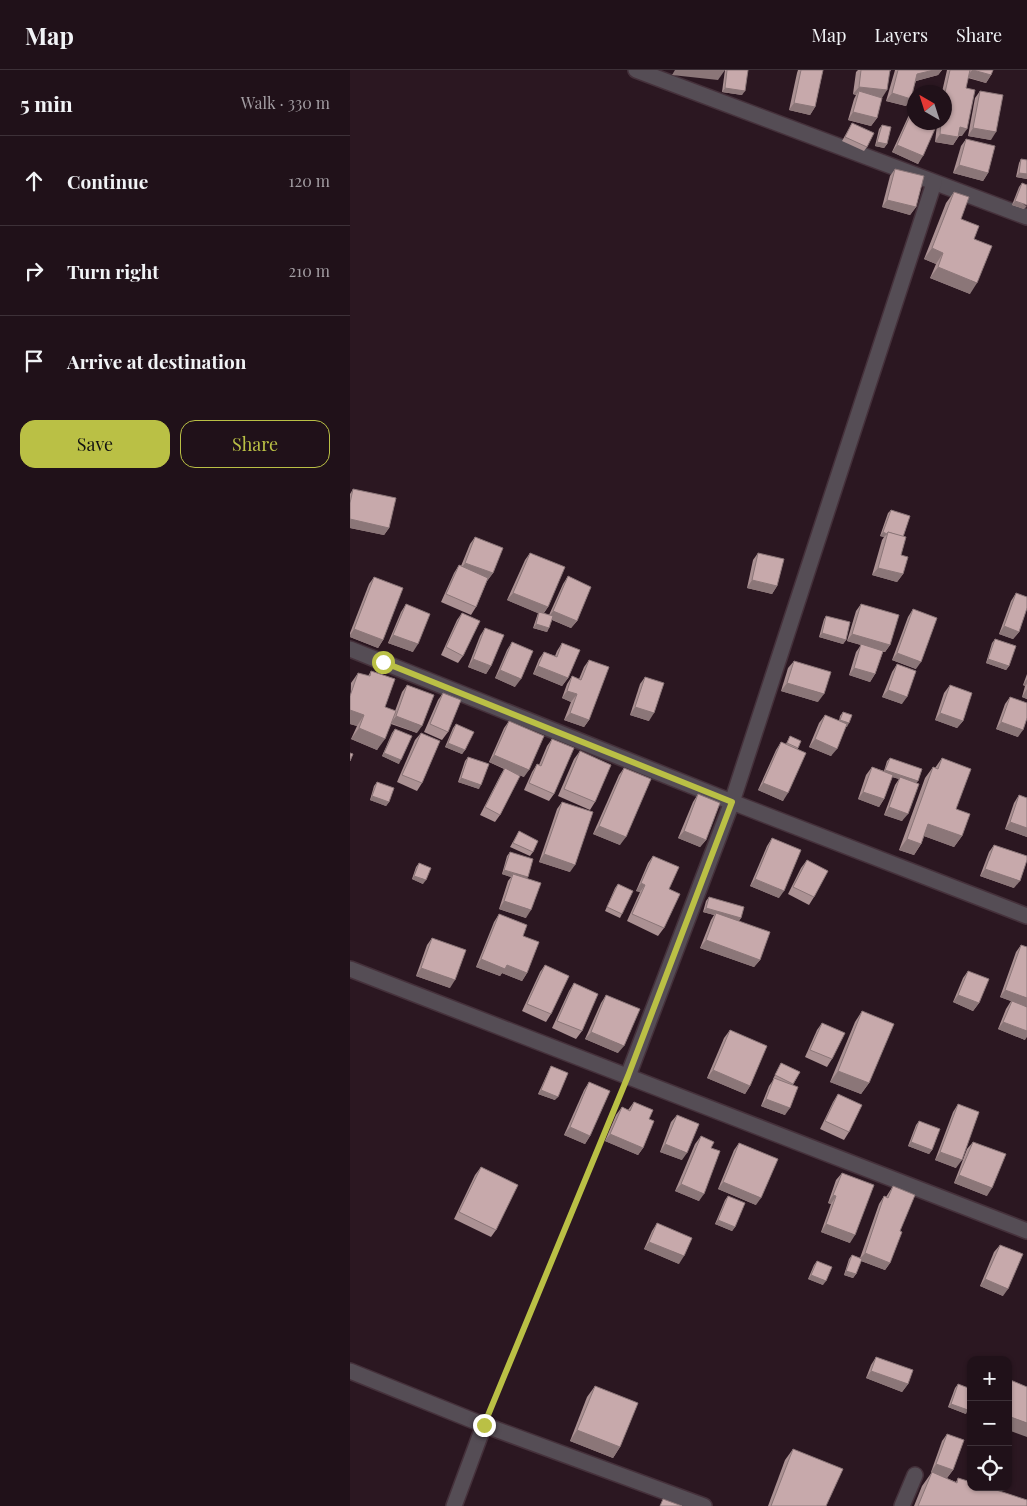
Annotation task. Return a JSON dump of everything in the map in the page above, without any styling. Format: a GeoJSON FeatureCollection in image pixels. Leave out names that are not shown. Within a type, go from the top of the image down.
{"type":"FeatureCollection","features":[{"type":"Feature","properties":{"kind":"street"},"geometry":{"type":"LineString","coordinates":[[636,70],[1027,217]]}},
{"type":"Feature","properties":{"kind":"street"},"geometry":{"type":"LineString","coordinates":[[628,1076],[732,802],[934,183]]}},
{"type":"Feature","properties":{"kind":"street"},"geometry":{"type":"LineString","coordinates":[[350,650],[732,802],[1027,916]]}},
{"type":"Feature","properties":{"kind":"street"},"geometry":{"type":"LineString","coordinates":[[350,969],[1027,1231]]}},
{"type":"Feature","properties":{"kind":"street"},"geometry":{"type":"LineString","coordinates":[[350,1371],[484,1425],[704,1506]]}},
{"type":"Feature","properties":{"kind":"street"},"geometry":{"type":"LineString","coordinates":[[454,1506],[484,1425]]}},
{"type":"Feature","properties":{"kind":"street"},"geometry":{"type":"LineString","coordinates":[[902,1506],[915,1475]]}},
{"type":"Feature","properties":{"kind":"path"},"geometry":{"type":"LineString","coordinates":[[484,1425],[628,1076]]}},
{"type":"Feature","properties":{"kind":"building"},"geometry":{"type":"Polygon","coordinates":[[[727,70],[748,70],[745,91],[725,88],[727,70]]]}},
{"type":"Feature","properties":{"kind":"building"},"geometry":{"type":"Polygon","coordinates":[[[801,70],[823,70],[815,107],[794,103],[801,70]]]}},
{"type":"Feature","properties":{"kind":"building"},"geometry":{"type":"Polygon","coordinates":[[[861,70],[890,70],[887,90],[859,87],[861,70]]]}},
{"type":"Feature","properties":{"kind":"building"},"geometry":{"type":"Polygon","coordinates":[[[898,70],[934,70],[917,74],[914,85],[907,85],[907,98],[892,93],[898,70]]]}},
{"type":"Feature","properties":{"kind":"building"},"geometry":{"type":"Polygon","coordinates":[[[950,70],[970,70],[966,88],[975,90],[967,129],[960,127],[958,137],[940,134],[940,130],[952,130],[952,85],[947,85],[950,70]]]}},
{"type":"Feature","properties":{"kind":"building"},"geometry":{"type":"Polygon","coordinates":[[[973,70],[993,70],[991,75],[973,70]]]}},
{"type":"Feature","properties":{"kind":"building"},"geometry":{"type":"Polygon","coordinates":[[[859,91],[882,98],[877,118],[853,112],[859,91]]]}},
{"type":"Feature","properties":{"kind":"building"},"geometry":{"type":"Polygon","coordinates":[[[980,91],[1003,95],[996,132],[973,128],[980,91]]]}},
{"type":"Feature","properties":{"kind":"building"},"geometry":{"type":"Polygon","coordinates":[[[907,122],[907,130],[934,130],[923,156],[897,145],[907,122]]]}},
{"type":"Feature","properties":{"kind":"building"},"geometry":{"type":"Polygon","coordinates":[[[852,123],[874,133],[867,147],[845,137],[852,123]]]}},
{"type":"Feature","properties":{"kind":"building"},"geometry":{"type":"Polygon","coordinates":[[[882,125],[891,127],[887,144],[877,142],[882,125]]]}},
{"type":"Feature","properties":{"kind":"building"},"geometry":{"type":"Polygon","coordinates":[[[966,139],[995,146],[988,173],[959,165],[966,139]]]}},
{"type":"Feature","properties":{"kind":"building"},"geometry":{"type":"Polygon","coordinates":[[[1021,159],[1027,160],[1027,174],[1019,173],[1021,159]]]}},
{"type":"Feature","properties":{"kind":"building"},"geometry":{"type":"Polygon","coordinates":[[[895,169],[924,176],[916,207],[887,200],[895,169]]]}},
{"type":"Feature","properties":{"kind":"building"},"geometry":{"type":"Polygon","coordinates":[[[1022,183],[1027,185],[1027,205],[1015,201],[1022,183]]]}},
{"type":"Feature","properties":{"kind":"building"},"geometry":{"type":"Polygon","coordinates":[[[954,192],[969,197],[961,219],[979,226],[974,239],[992,246],[977,283],[938,267],[943,253],[932,248],[954,192]]]}},
{"type":"Feature","properties":{"kind":"building"},"geometry":{"type":"Polygon","coordinates":[[[353,489],[396,498],[389,528],[350,519],[350,503],[353,489]]]}},
{"type":"Feature","properties":{"kind":"building"},"geometry":{"type":"Polygon","coordinates":[[[891,510],[910,516],[903,537],[883,532],[891,510]]]}},
{"type":"Feature","properties":{"kind":"building"},"geometry":{"type":"Polygon","coordinates":[[[888,532],[906,537],[901,555],[908,557],[903,574],[878,568],[888,532]]]}},
{"type":"Feature","properties":{"kind":"building"},"geometry":{"type":"Polygon","coordinates":[[[475,537],[503,548],[493,573],[465,563],[475,537]]]}},
{"type":"Feature","properties":{"kind":"building"},"geometry":{"type":"Polygon","coordinates":[[[530,553],[565,567],[548,607],[513,593],[530,553]]]}},
{"type":"Feature","properties":{"kind":"building"},"geometry":{"type":"Polygon","coordinates":[[[758,553],[784,559],[777,586],[752,580],[758,553]]]}},
{"type":"Feature","properties":{"kind":"building"},"geometry":{"type":"Polygon","coordinates":[[[459,565],[488,578],[476,607],[446,594],[459,565]]]}},
{"type":"Feature","properties":{"kind":"building"},"geometry":{"type":"Polygon","coordinates":[[[568,576],[591,587],[577,621],[553,611],[568,576]]]}},
{"type":"Feature","properties":{"kind":"building"},"geometry":{"type":"Polygon","coordinates":[[[374,577],[403,588],[383,640],[354,629],[374,577]]]}},
{"type":"Feature","properties":{"kind":"building"},"geometry":{"type":"Polygon","coordinates":[[[1016,593],[1027,597],[1027,608],[1019,632],[1004,626],[1016,593]]]}},
{"type":"Feature","properties":{"kind":"building"},"geometry":{"type":"Polygon","coordinates":[[[406,604],[430,614],[418,644],[393,635],[406,604]]]}},
{"type":"Feature","properties":{"kind":"building"},"geometry":{"type":"Polygon","coordinates":[[[861,604],[899,615],[890,645],[852,634],[861,604]]]}},
{"type":"Feature","properties":{"kind":"building"},"geometry":{"type":"Polygon","coordinates":[[[913,609],[937,618],[921,662],[897,653],[913,609]]]}},
{"type":"Feature","properties":{"kind":"building"},"geometry":{"type":"Polygon","coordinates":[[[539,612],[553,616],[549,628],[536,624],[539,612]]]}},
{"type":"Feature","properties":{"kind":"building"},"geometry":{"type":"Polygon","coordinates":[[[462,613],[480,621],[463,656],[446,647],[462,613]]]}},
{"type":"Feature","properties":{"kind":"building"},"geometry":{"type":"Polygon","coordinates":[[[826,616],[850,622],[846,640],[822,633],[826,616]]]}},
{"type":"Feature","properties":{"kind":"building"},"geometry":{"type":"Polygon","coordinates":[[[485,628],[504,635],[491,666],[473,659],[485,628]]]}},
{"type":"Feature","properties":{"kind":"building"},"geometry":{"type":"Polygon","coordinates":[[[995,639],[1016,646],[1009,666],[988,659],[995,639]]]}},
{"type":"Feature","properties":{"kind":"building"},"geometry":{"type":"Polygon","coordinates":[[[512,642],[533,651],[521,679],[500,670],[512,642]]]}},
{"type":"Feature","properties":{"kind":"building"},"geometry":{"type":"Polygon","coordinates":[[[562,643],[580,650],[568,678],[538,666],[544,652],[557,657],[562,643]]]}},
{"type":"Feature","properties":{"kind":"building"},"geometry":{"type":"Polygon","coordinates":[[[861,644],[883,651],[875,674],[854,668],[861,644]]]}},
{"type":"Feature","properties":{"kind":"building"},"geometry":{"type":"Polygon","coordinates":[[[589,660],[609,667],[589,720],[570,713],[577,694],[567,691],[572,676],[581,680],[589,660]]]}},
{"type":"Feature","properties":{"kind":"building"},"geometry":{"type":"Polygon","coordinates":[[[794,661],[831,672],[824,694],[787,683],[794,661]]]}},
{"type":"Feature","properties":{"kind":"building"},"geometry":{"type":"Polygon","coordinates":[[[897,664],[916,671],[907,697],[888,690],[897,664]]]}},
{"type":"Feature","properties":{"kind":"building"},"geometry":{"type":"Polygon","coordinates":[[[371,671],[395,679],[385,707],[396,711],[385,739],[359,728],[364,715],[350,710],[350,696],[358,673],[370,676],[371,671]]]}},
{"type":"Feature","properties":{"kind":"building"},"geometry":{"type":"Polygon","coordinates":[[[645,677],[664,683],[654,713],[635,707],[645,677]]]}},
{"type":"Feature","properties":{"kind":"building"},"geometry":{"type":"Polygon","coordinates":[[[407,685],[434,695],[422,726],[396,716],[407,685]]]}},
{"type":"Feature","properties":{"kind":"building"},"geometry":{"type":"Polygon","coordinates":[[[950,685],[972,693],[963,721],[940,713],[950,685]]]}},
{"type":"Feature","properties":{"kind":"building"},"geometry":{"type":"Polygon","coordinates":[[[443,693],[461,700],[448,732],[430,724],[443,693]]]}},
{"type":"Feature","properties":{"kind":"building"},"geometry":{"type":"Polygon","coordinates":[[[1010,697],[1027,703],[1027,718],[1023,730],[1001,722],[1010,697]]]}},
{"type":"Feature","properties":{"kind":"building"},"geometry":{"type":"Polygon","coordinates":[[[843,712],[852,715],[849,723],[840,720],[843,712]]]}},
{"type":"Feature","properties":{"kind":"building"},"geometry":{"type":"Polygon","coordinates":[[[825,715],[847,724],[837,749],[815,739],[825,715]]]}},
{"type":"Feature","properties":{"kind":"building"},"geometry":{"type":"Polygon","coordinates":[[[509,721],[544,736],[529,770],[494,755],[509,721]]]}},
{"type":"Feature","properties":{"kind":"building"},"geometry":{"type":"Polygon","coordinates":[[[456,724],[474,732],[465,750],[448,743],[456,724]]]}},
{"type":"Feature","properties":{"kind":"building"},"geometry":{"type":"Polygon","coordinates":[[[395,729],[412,736],[401,760],[384,753],[395,729]]]}},
{"type":"Feature","properties":{"kind":"building"},"geometry":{"type":"Polygon","coordinates":[[[421,733],[440,741],[422,783],[402,775],[421,733]]]}},
{"type":"Feature","properties":{"kind":"building"},"geometry":{"type":"Polygon","coordinates":[[[790,736],[801,741],[798,748],[787,743],[790,736]]]}},
{"type":"Feature","properties":{"kind":"building"},"geometry":{"type":"Polygon","coordinates":[[[552,739],[574,748],[554,794],[529,783],[537,764],[541,766],[552,739]]]}},
{"type":"Feature","properties":{"kind":"building"},"geometry":{"type":"Polygon","coordinates":[[[781,742],[806,753],[788,793],[763,783],[781,742]]]}},
{"type":"Feature","properties":{"kind":"building"},"geometry":{"type":"Polygon","coordinates":[[[580,751],[611,765],[595,802],[564,789],[580,751]]]}},
{"type":"Feature","properties":{"kind":"building"},"geometry":{"type":"Polygon","coordinates":[[[468,757],[489,764],[481,785],[461,778],[468,757]]]}},
{"type":"Feature","properties":{"kind":"building"},"geometry":{"type":"Polygon","coordinates":[[[890,758],[922,769],[918,781],[885,770],[890,758]]]}},
{"type":"Feature","properties":{"kind":"building"},"geometry":{"type":"Polygon","coordinates":[[[942,758],[971,769],[956,809],[970,814],[962,836],[928,824],[921,844],[907,839],[933,767],[938,769],[942,758]]]}},
{"type":"Feature","properties":{"kind":"building"},"geometry":{"type":"Polygon","coordinates":[[[872,767],[893,775],[884,799],[863,792],[872,767]]]}},
{"type":"Feature","properties":{"kind":"building"},"geometry":{"type":"Polygon","coordinates":[[[505,768],[520,776],[500,815],[485,807],[505,768]]]}},
{"type":"Feature","properties":{"kind":"building"},"geometry":{"type":"Polygon","coordinates":[[[624,768],[651,779],[626,837],[599,826],[624,768]]]}},
{"type":"Feature","properties":{"kind":"building"},"geometry":{"type":"Polygon","coordinates":[[[900,777],[919,784],[908,814],[889,807],[900,777]]]}},
{"type":"Feature","properties":{"kind":"building"},"geometry":{"type":"Polygon","coordinates":[[[377,782],[394,788],[389,802],[372,796],[377,782]]]}},
{"type":"Feature","properties":{"kind":"building"},"geometry":{"type":"Polygon","coordinates":[[[698,794],[720,803],[706,840],[684,831],[698,794]]]}},
{"type":"Feature","properties":{"kind":"building"},"geometry":{"type":"Polygon","coordinates":[[[1019,795],[1027,798],[1027,828],[1010,822],[1019,795]]]}},
{"type":"Feature","properties":{"kind":"building"},"geometry":{"type":"Polygon","coordinates":[[[562,802],[593,812],[575,865],[544,854],[562,802]]]}},
{"type":"Feature","properties":{"kind":"building"},"geometry":{"type":"Polygon","coordinates":[[[519,831],[538,841],[533,852],[513,843],[519,831]]]}},
{"type":"Feature","properties":{"kind":"building"},"geometry":{"type":"Polygon","coordinates":[[[772,838],[801,850],[784,891],[755,879],[772,838]]]}},
{"type":"Feature","properties":{"kind":"building"},"geometry":{"type":"Polygon","coordinates":[[[994,845],[1027,856],[1020,881],[985,869],[994,845]]]}},
{"type":"Feature","properties":{"kind":"building"},"geometry":{"type":"Polygon","coordinates":[[[510,852],[533,859],[528,877],[504,870],[510,852]]]}},
{"type":"Feature","properties":{"kind":"building"},"geometry":{"type":"Polygon","coordinates":[[[653,856],[679,867],[669,889],[680,894],[664,928],[632,914],[645,885],[641,883],[653,856]]]}},
{"type":"Feature","properties":{"kind":"building"},"geometry":{"type":"Polygon","coordinates":[[[807,860],[828,871],[814,897],[793,887],[807,860]]]}},
{"type":"Feature","properties":{"kind":"building"},"geometry":{"type":"Polygon","coordinates":[[[419,863],[431,868],[426,880],[414,876],[419,863]]]}},
{"type":"Feature","properties":{"kind":"building"},"geometry":{"type":"Polygon","coordinates":[[[513,874],[541,883],[531,910],[504,901],[513,874]]]}},
{"type":"Feature","properties":{"kind":"building"},"geometry":{"type":"Polygon","coordinates":[[[618,884],[633,891],[622,914],[607,907],[618,884]]]}},
{"type":"Feature","properties":{"kind":"building"},"geometry":{"type":"Polygon","coordinates":[[[709,897],[744,907],[741,918],[706,908],[709,897]]]}},
{"type":"Feature","properties":{"kind":"building"},"geometry":{"type":"Polygon","coordinates":[[[716,913],[770,932],[760,960],[706,940],[716,913]]]}},
{"type":"Feature","properties":{"kind":"building"},"geometry":{"type":"Polygon","coordinates":[[[499,914],[527,925],[523,936],[539,942],[527,973],[507,965],[505,969],[481,959],[499,914]]]}},
{"type":"Feature","properties":{"kind":"building"},"geometry":{"type":"Polygon","coordinates":[[[432,938],[466,950],[455,980],[421,968],[432,938]]]}},
{"type":"Feature","properties":{"kind":"building"},"geometry":{"type":"Polygon","coordinates":[[[1021,945],[1027,947],[1027,998],[1005,990],[1021,945]]]}},
{"type":"Feature","properties":{"kind":"building"},"geometry":{"type":"Polygon","coordinates":[[[545,965],[569,976],[551,1014],[527,1004],[545,965]]]}},
{"type":"Feature","properties":{"kind":"building"},"geometry":{"type":"Polygon","coordinates":[[[968,971],[989,979],[979,1003],[958,995],[968,971]]]}},
{"type":"Feature","properties":{"kind":"building"},"geometry":{"type":"Polygon","coordinates":[[[574,983],[598,994],[582,1031],[557,1021],[574,983]]]}},
{"type":"Feature","properties":{"kind":"building"},"geometry":{"type":"Polygon","coordinates":[[[606,995],[640,1009],[624,1046],[591,1032],[606,995]]]}},
{"type":"Feature","properties":{"kind":"building"},"geometry":{"type":"Polygon","coordinates":[[[1012,1001],[1027,1007],[1027,1031],[1003,1022],[1012,1001]]]}},
{"type":"Feature","properties":{"kind":"building"},"geometry":{"type":"Polygon","coordinates":[[[862,1011],[894,1024],[869,1083],[838,1071],[862,1011]]]}},
{"type":"Feature","properties":{"kind":"building"},"geometry":{"type":"Polygon","coordinates":[[[822,1023],[845,1033],[832,1059],[810,1050],[822,1023]]]}},
{"type":"Feature","properties":{"kind":"building"},"geometry":{"type":"Polygon","coordinates":[[[730,1030],[767,1046],[750,1086],[713,1070],[730,1030]]]}},
{"type":"Feature","properties":{"kind":"building"},"geometry":{"type":"Polygon","coordinates":[[[781,1063],[800,1072],[793,1084],[775,1075],[781,1063]]]}},
{"type":"Feature","properties":{"kind":"building"},"geometry":{"type":"Polygon","coordinates":[[[551,1066],[568,1073],[558,1097],[541,1090],[551,1066]]]}},
{"type":"Feature","properties":{"kind":"building"},"geometry":{"type":"Polygon","coordinates":[[[774,1078],[798,1087],[790,1108],[766,1099],[774,1078]]]}},
{"type":"Feature","properties":{"kind":"building"},"geometry":{"type":"Polygon","coordinates":[[[589,1082],[610,1091],[590,1136],[570,1127],[589,1082]]]}},
{"type":"Feature","properties":{"kind":"building"},"geometry":{"type":"Polygon","coordinates":[[[838,1094],[862,1105],[849,1132],[825,1121],[838,1094]]]}},
{"type":"Feature","properties":{"kind":"building"},"geometry":{"type":"Polygon","coordinates":[[[634,1102],[653,1110],[649,1119],[654,1121],[643,1148],[610,1134],[622,1107],[630,1111],[634,1102]]]}},
{"type":"Feature","properties":{"kind":"building"},"geometry":{"type":"Polygon","coordinates":[[[958,1104],[979,1112],[962,1160],[940,1152],[958,1104]]]}},
{"type":"Feature","properties":{"kind":"building"},"geometry":{"type":"Polygon","coordinates":[[[677,1115],[699,1124],[687,1153],[665,1144],[677,1115]]]}},
{"type":"Feature","properties":{"kind":"building"},"geometry":{"type":"Polygon","coordinates":[[[919,1121],[940,1129],[932,1150],[911,1142],[919,1121]]]}},
{"type":"Feature","properties":{"kind":"building"},"geometry":{"type":"Polygon","coordinates":[[[701,1136],[714,1142],[711,1148],[720,1151],[704,1194],[681,1184],[701,1136]]]}},
{"type":"Feature","properties":{"kind":"building"},"geometry":{"type":"Polygon","coordinates":[[[973,1142],[1006,1154],[992,1188],[959,1175],[973,1142]]]}},
{"type":"Feature","properties":{"kind":"building"},"geometry":{"type":"Polygon","coordinates":[[[739,1143],[778,1159],[761,1198],[723,1182],[739,1143]]]}},
{"type":"Feature","properties":{"kind":"building"},"geometry":{"type":"Polygon","coordinates":[[[481,1167],[518,1185],[496,1230],[459,1212],[481,1167]]]}},
{"type":"Feature","properties":{"kind":"building"},"geometry":{"type":"Polygon","coordinates":[[[842,1173],[874,1185],[855,1235],[826,1224],[836,1196],[833,1195],[842,1173]]]}},
{"type":"Feature","properties":{"kind":"building"},"geometry":{"type":"Polygon","coordinates":[[[893,1186],[915,1195],[900,1231],[902,1232],[890,1263],[865,1253],[884,1196],[888,1198],[893,1186]]]}},
{"type":"Feature","properties":{"kind":"building"},"geometry":{"type":"Polygon","coordinates":[[[728,1196],[745,1203],[735,1227],[718,1220],[728,1196]]]}},
{"type":"Feature","properties":{"kind":"building"},"geometry":{"type":"Polygon","coordinates":[[[657,1223],[692,1238],[684,1256],[649,1242],[657,1223]]]}},
{"type":"Feature","properties":{"kind":"building"},"geometry":{"type":"Polygon","coordinates":[[[1000,1245],[1023,1254],[1008,1289],[985,1279],[1000,1245]]]}},
{"type":"Feature","properties":{"kind":"building"},"geometry":{"type":"Polygon","coordinates":[[[852,1255],[862,1259],[856,1274],[846,1271],[852,1255]]]}},
{"type":"Feature","properties":{"kind":"building"},"geometry":{"type":"Polygon","coordinates":[[[817,1261],[832,1267],[826,1281],[811,1275],[817,1261]]]}},
{"type":"Feature","properties":{"kind":"building"},"geometry":{"type":"Polygon","coordinates":[[[876,1357],[913,1370],[908,1384],[871,1371],[876,1357]]]}},
{"type":"Feature","properties":{"kind":"building"},"geometry":{"type":"Polygon","coordinates":[[[1012,1381],[1027,1387],[1027,1423],[1012,1417],[1012,1381]]]}},
{"type":"Feature","properties":{"kind":"building"},"geometry":{"type":"Polygon","coordinates":[[[958,1384],[967,1387],[967,1410],[951,1404],[958,1384]]]}},
{"type":"Feature","properties":{"kind":"building"},"geometry":{"type":"Polygon","coordinates":[[[595,1386],[638,1403],[620,1447],[577,1430],[595,1386]]]}},
{"type":"Feature","properties":{"kind":"building"},"geometry":{"type":"Polygon","coordinates":[[[947,1434],[964,1440],[953,1470],[936,1464],[947,1434]]]}},
{"type":"Feature","properties":{"kind":"building"},"geometry":{"type":"Polygon","coordinates":[[[793,1449],[843,1469],[826,1506],[771,1506],[793,1449]]]}},
{"type":"Feature","properties":{"kind":"building"},"geometry":{"type":"Polygon","coordinates":[[[932,1472],[957,1483],[958,1478],[967,1481],[967,1491],[999,1491],[1027,1500],[1027,1506],[918,1506],[932,1472]]]}},
{"type":"Feature","properties":{"kind":"building"},"geometry":{"type":"Polygon","coordinates":[[[663,1499],[682,1506],[660,1506],[663,1499]]]}},
{"type":"Feature","properties":{"kind":"route"},"geometry":{"type":"LineString","coordinates":[[383,662],[732,802],[628,1076],[484,1425]]}}]}
